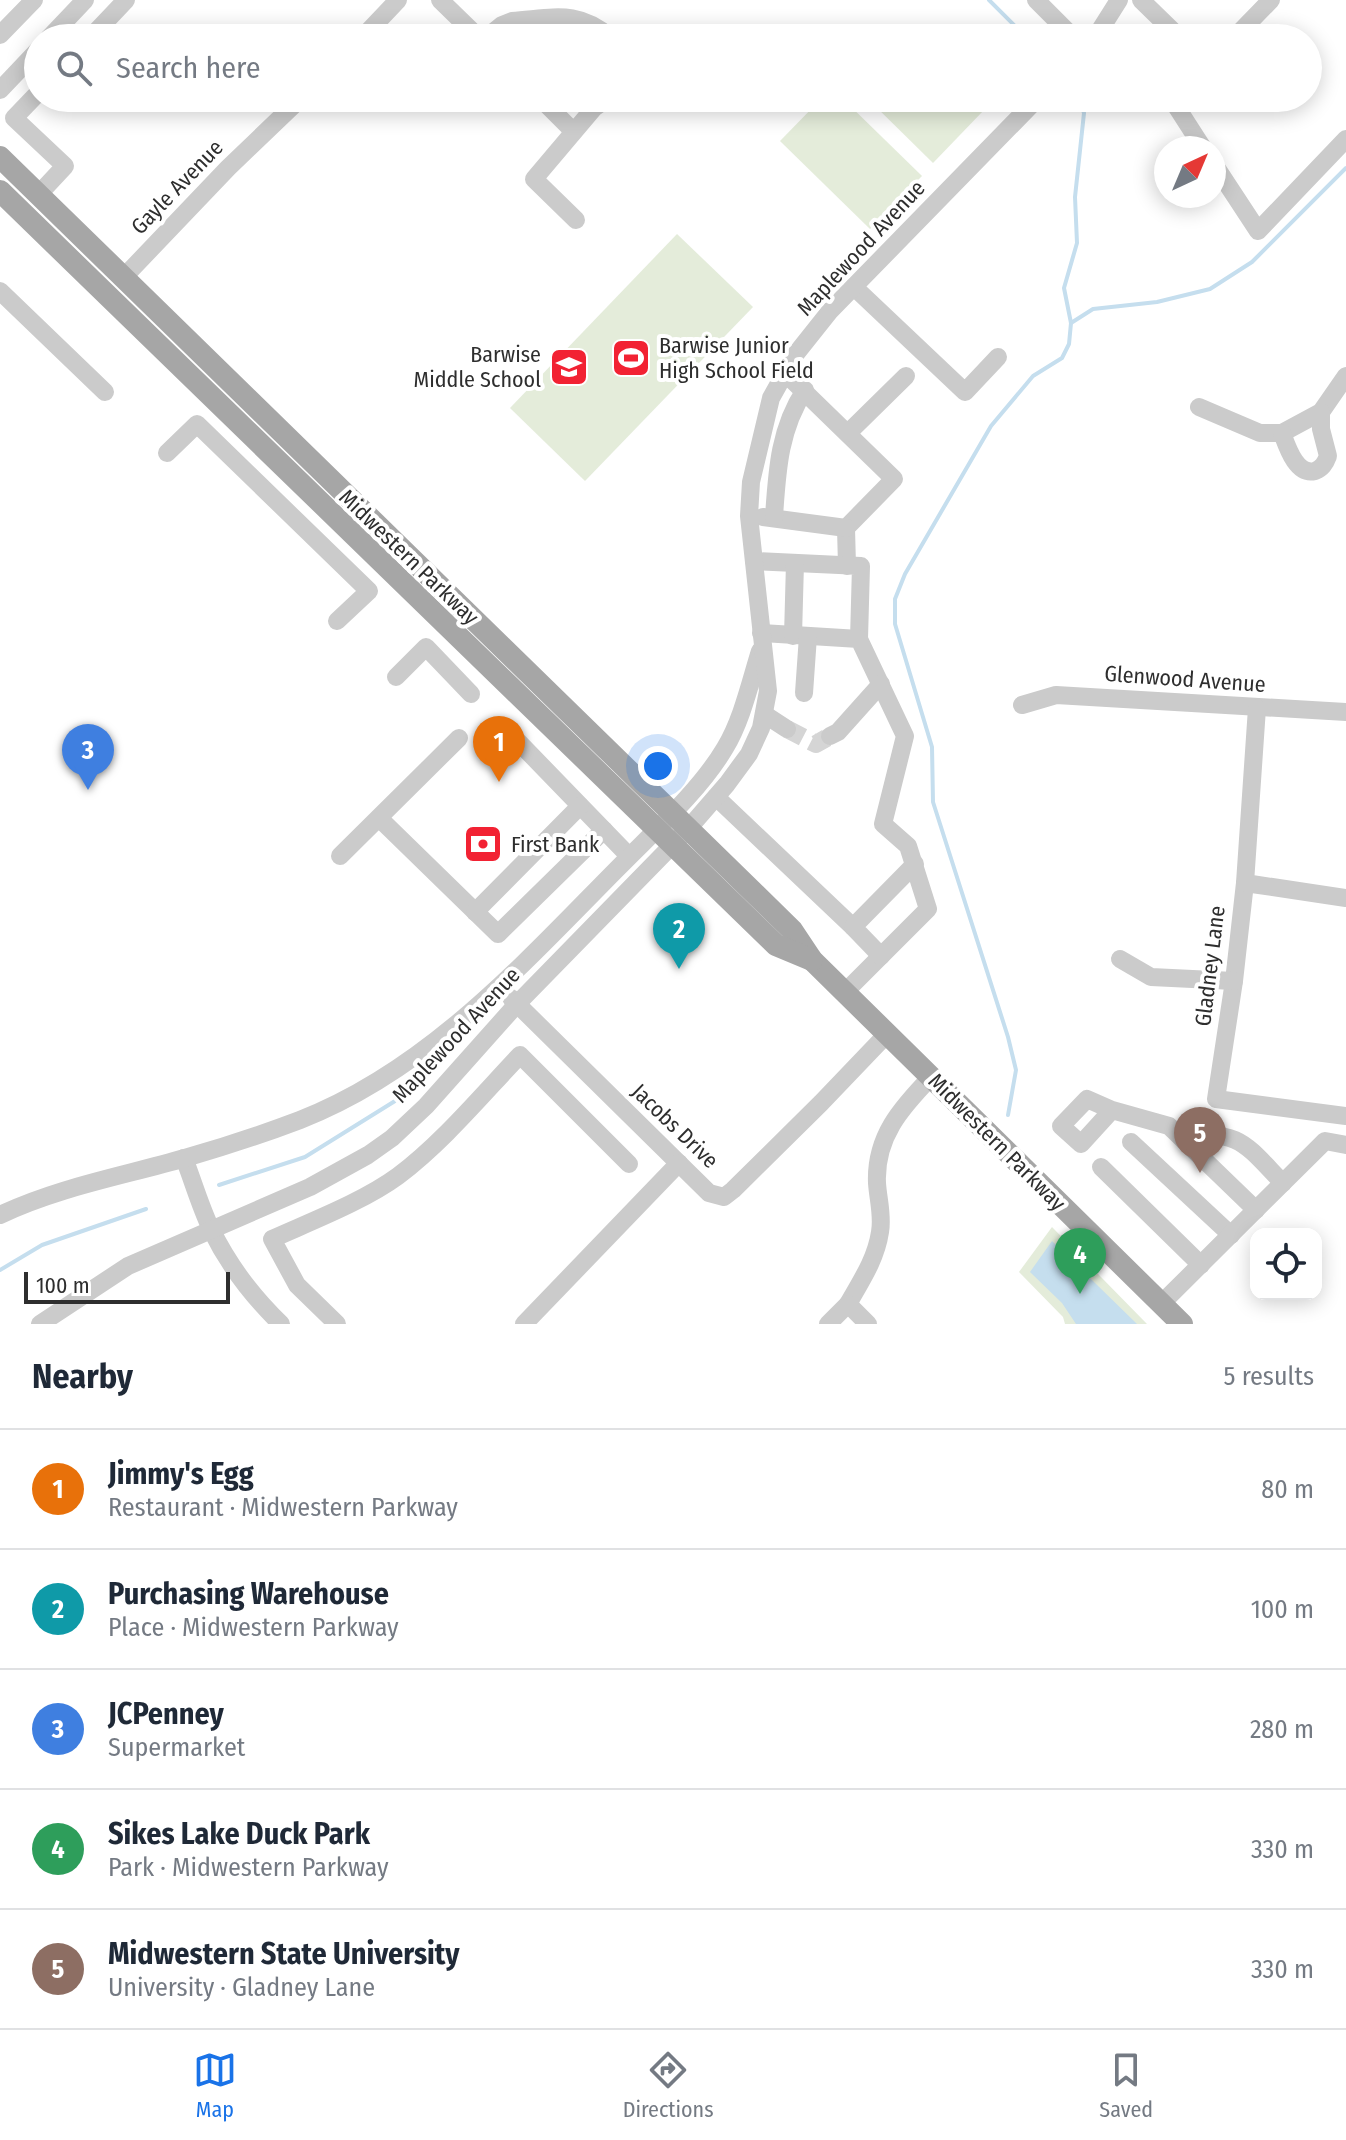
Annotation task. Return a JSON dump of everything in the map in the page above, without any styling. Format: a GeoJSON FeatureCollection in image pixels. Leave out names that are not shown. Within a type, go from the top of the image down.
{"type":"FeatureCollection","features":[{"type":"Feature","properties":{"kind":"main road","name":"Midwestern Parkway"},"geometry":{"type":"LineString","coordinates":[[0,157],[204,357],[431,594],[681,837],[776,945],[812,960],[1182,1324]]}},
{"type":"Feature","properties":{"kind":"main road","name":"Midwestern Parkway"},"geometry":{"type":"LineString","coordinates":[[0,191],[188,374],[431,594]]}},
{"type":"Feature","properties":{"kind":"main road"},"geometry":{"type":"LineString","coordinates":[[107,295],[123,278]]}},
{"type":"Feature","properties":{"kind":"main road"},"geometry":{"type":"LineString","coordinates":[[188,374],[204,357]]}},
{"type":"Feature","properties":{"kind":"street"},"geometry":{"type":"LineString","coordinates":[[0,35],[34,0]]}},
{"type":"Feature","properties":{"kind":"street"},"geometry":{"type":"LineString","coordinates":[[63,24],[86,0],[108,20]]}},
{"type":"Feature","properties":{"kind":"street"},"geometry":{"type":"LineString","coordinates":[[104,24],[126,0]]}},
{"type":"Feature","properties":{"kind":"street"},"geometry":{"type":"LineString","coordinates":[[375,24],[398,0]]}},
{"type":"Feature","properties":{"kind":"street"},"geometry":{"type":"LineString","coordinates":[[440,0],[458,7],[470,24]]}},
{"type":"Feature","properties":{"kind":"street"},"geometry":{"type":"LineString","coordinates":[[1036,0],[1060,24]]}},
{"type":"Feature","properties":{"kind":"street"},"geometry":{"type":"LineString","coordinates":[[1104,24],[1119,0]]}},
{"type":"Feature","properties":{"kind":"street"},"geometry":{"type":"LineString","coordinates":[[1141,0],[1166,24]]}},
{"type":"Feature","properties":{"kind":"street"},"geometry":{"type":"LineString","coordinates":[[1248,24],[1271,0]]}},
{"type":"Feature","properties":{"kind":"street"},"geometry":{"type":"LineString","coordinates":[[504,24],[577,17],[595,24]]}},
{"type":"Feature","properties":{"kind":"street"},"geometry":{"type":"LineString","coordinates":[[24,65],[3,87],[24,95]]}},
{"type":"Feature","properties":{"kind":"street"},"geometry":{"type":"LineString","coordinates":[[24,107],[14,118],[65,166],[38,195]]}},
{"type":"Feature","properties":{"kind":"street","name":"Gayle Avenue"},"geometry":{"type":"LineString","coordinates":[[123,278],[286,112]]}},
{"type":"Feature","properties":{"kind":"street"},"geometry":{"type":"LineString","coordinates":[[554,112],[573,131]]}},
{"type":"Feature","properties":{"kind":"street"},"geometry":{"type":"LineString","coordinates":[[576,220],[534,179],[590,112]]}},
{"type":"Feature","properties":{"kind":"street","name":"Maplewood Avenue"},"geometry":{"type":"LineString","coordinates":[[40,1324],[128,1266],[336,1174],[401,1134],[517,1004],[681,837],[716,797],[749,754],[761,728],[768,691],[749,516],[751,482],[771,398],[795,355],[854,287],[1024,112]]}},
{"type":"Feature","properties":{"kind":"street"},"geometry":{"type":"LineString","coordinates":[[1180,112],[1195,136]]}},
{"type":"Feature","properties":{"kind":"street"},"geometry":{"type":"LineString","coordinates":[[1226,182],[1258,231],[1346,139]]}},
{"type":"Feature","properties":{"kind":"street"},"geometry":{"type":"LineString","coordinates":[[854,287],[965,392],[998,357]]}},
{"type":"Feature","properties":{"kind":"street"},"geometry":{"type":"LineString","coordinates":[[0,291],[105,392]]}},
{"type":"Feature","properties":{"kind":"street"},"geometry":{"type":"LineString","coordinates":[[785,373],[894,479],[846,528],[847,566]]}},
{"type":"Feature","properties":{"kind":"street"},"geometry":{"type":"LineString","coordinates":[[848,433],[906,376]]}},
{"type":"Feature","properties":{"kind":"street"},"geometry":{"type":"LineString","coordinates":[[1199,407],[1260,433],[1282,433],[1321,412],[1346,376]]}},
{"type":"Feature","properties":{"kind":"street"},"geometry":{"type":"LineString","coordinates":[[774,517],[779,452],[793,408],[805,390]]}},
{"type":"Feature","properties":{"kind":"street"},"geometry":{"type":"LineString","coordinates":[[1282,433],[1290,457],[1304,470],[1319,469],[1328,456],[1321,429],[1321,412]]}},
{"type":"Feature","properties":{"kind":"street"},"geometry":{"type":"LineString","coordinates":[[167,453],[197,424],[369,591],[337,621]]}},
{"type":"Feature","properties":{"kind":"street"},"geometry":{"type":"LineString","coordinates":[[749,516],[846,528]]}},
{"type":"Feature","properties":{"kind":"street"},"geometry":{"type":"LineString","coordinates":[[754,561],[861,566],[859,639],[905,736],[883,824],[908,846],[928,909],[845,992]]}},
{"type":"Feature","properties":{"kind":"street"},"geometry":{"type":"LineString","coordinates":[[795,563],[804,693]]}},
{"type":"Feature","properties":{"kind":"street"},"geometry":{"type":"LineString","coordinates":[[761,639],[800,636],[859,639]]}},
{"type":"Feature","properties":{"kind":"street","name":"Maplewood Avenue"},"geometry":{"type":"LineString","coordinates":[[0,1215],[21,1205],[99,1180],[184,1158],[300,1120],[342,1101],[413,1057],[454,1027],[499,987],[664,821],[726,747],[761,639]]}},
{"type":"Feature","properties":{"kind":"street"},"geometry":{"type":"LineString","coordinates":[[396,677],[426,647],[471,694]]}},
{"type":"Feature","properties":{"kind":"street"},"geometry":{"type":"LineString","coordinates":[[830,736],[838,732],[881,684]]}},
{"type":"Feature","properties":{"kind":"street","name":"Glenwood Avenue"},"geometry":{"type":"LineString","coordinates":[[1022,705],[1056,695],[1346,712]]}},
{"type":"Feature","properties":{"kind":"street","name":"Gladney Lane"},"geometry":{"type":"LineString","coordinates":[[1257,708],[1245,883],[1216,1099],[1346,1116]]}},
{"type":"Feature","properties":{"kind":"street"},"geometry":{"type":"LineString","coordinates":[[764,714],[787,729]]}},
{"type":"Feature","properties":{"kind":"street"},"geometry":{"type":"LineString","coordinates":[[505,728],[629,856]]}},
{"type":"Feature","properties":{"kind":"street"},"geometry":{"type":"LineString","coordinates":[[340,856],[459,738]]}},
{"type":"Feature","properties":{"kind":"street"},"geometry":{"type":"LineString","coordinates":[[716,797],[881,956]]}},
{"type":"Feature","properties":{"kind":"street"},"geometry":{"type":"LineString","coordinates":[[475,912],[580,806]]}},
{"type":"Feature","properties":{"kind":"street"},"geometry":{"type":"LineString","coordinates":[[379,818],[498,934],[604,830]]}},
{"type":"Feature","properties":{"kind":"street"},"geometry":{"type":"LineString","coordinates":[[853,927],[915,864]]}},
{"type":"Feature","properties":{"kind":"street"},"geometry":{"type":"LineString","coordinates":[[1245,883],[1346,898]]}},
{"type":"Feature","properties":{"kind":"street"},"geometry":{"type":"LineString","coordinates":[[1120,959],[1151,977],[1234,981]]}},
{"type":"Feature","properties":{"kind":"street","name":"Jacobs Drive"},"geometry":{"type":"LineString","coordinates":[[499,987],[709,1193],[724,1197],[887,1034]]}},
{"type":"Feature","properties":{"kind":"street"},"geometry":{"type":"LineString","coordinates":[[337,1324],[297,1285],[272,1239],[395,1178],[520,1055],[629,1164]]}},
{"type":"Feature","properties":{"kind":"street"},"geometry":{"type":"LineString","coordinates":[[828,1324],[848,1304],[872,1262],[881,1230],[877,1173],[881,1146],[899,1111],[931,1077]]}},
{"type":"Feature","properties":{"kind":"street"},"geometry":{"type":"LineString","coordinates":[[1112,1110],[1169,1126],[1256,1210]]}},
{"type":"Feature","properties":{"kind":"street"},"geometry":{"type":"LineString","coordinates":[[1182,1138],[1211,1133],[1245,1143],[1283,1183]]}},
{"type":"Feature","properties":{"kind":"street"},"geometry":{"type":"LineString","coordinates":[[401,1134],[401,1145],[410,1155],[420,1155]]}},
{"type":"Feature","properties":{"kind":"street"},"geometry":{"type":"LineString","coordinates":[[1161,1304],[1325,1141],[1346,1145]]}},
{"type":"Feature","properties":{"kind":"street"},"geometry":{"type":"LineString","coordinates":[[1131,1142],[1231,1235]]}},
{"type":"Feature","properties":{"kind":"street"},"geometry":{"type":"LineString","coordinates":[[184,1158],[211,1228],[242,1280],[281,1324]]}},
{"type":"Feature","properties":{"kind":"street"},"geometry":{"type":"LineString","coordinates":[[524,1324],[679,1163]]}},
{"type":"Feature","properties":{"kind":"street"},"geometry":{"type":"LineString","coordinates":[[1101,1167],[1201,1265]]}},
{"type":"Feature","properties":{"kind":"street"},"geometry":{"type":"LineString","coordinates":[[848,1304],[868,1324]]}},
{"type":"Feature","properties":{"kind":"green space"},"geometry":{"type":"Polygon","coordinates":[[[808,112],[856,112],[922,176],[870,229],[780,141],[808,112]]]}},
{"type":"Feature","properties":{"kind":"green space"},"geometry":{"type":"Polygon","coordinates":[[[881,112],[982,112],[933,163],[881,112]]]}},
{"type":"Feature","properties":{"kind":"green space","name":"Barwise Junior High School Field"},"geometry":{"type":"Polygon","coordinates":[[[677,234],[753,307],[585,481],[510,408],[677,234]]]}},
{"type":"Feature","properties":{"kind":"green space"},"geometry":{"type":"Polygon","coordinates":[[[1052,1227],[1147,1324],[1065,1324],[1063,1317],[1019,1272],[1052,1227]]]}},
{"type":"Feature","properties":{"kind":"water"},"geometry":{"type":"Polygon","coordinates":[[[1052,1241],[1137,1324],[1076,1324],[1062,1303],[1030,1272],[1052,1241]]]}},
{"type":"Feature","properties":{"kind":"waterway"},"geometry":{"type":"LineString","coordinates":[[989,0],[1013,24]]}},
{"type":"Feature","properties":{"kind":"waterway"},"geometry":{"type":"LineString","coordinates":[[1008,1115],[1016,1070],[933,802],[932,747],[895,624],[895,599],[905,574],[991,426],[1033,376],[1062,358],[1069,344],[1071,323],[1064,288],[1077,243],[1075,197],[1084,112]]}},
{"type":"Feature","properties":{"kind":"waterway"},"geometry":{"type":"LineString","coordinates":[[1071,323],[1093,309],[1157,302],[1210,289],[1252,262],[1346,168]]}},
{"type":"Feature","properties":{"kind":"waterway"},"geometry":{"type":"LineString","coordinates":[[219,1185],[305,1157],[395,1101],[422,1080]]}},
{"type":"Feature","properties":{"kind":"waterway"},"geometry":{"type":"LineString","coordinates":[[0,1270],[42,1245],[146,1209]]}},
{"type":"Feature","properties":{"kind":"tunnel"},"geometry":{"type":"LineString","coordinates":[[787,729],[816,744],[830,736]]}},
{"type":"Feature","properties":{"kind":"place","name":"Barwise Junior High School Field"},"geometry":{"type":"Point","coordinates":[631,358]}},
{"type":"Feature","properties":{"kind":"place","name":"Barwise Middle School"},"geometry":{"type":"Point","coordinates":[569,367]}},
{"type":"Feature","properties":{"kind":"place","name":"Jimmy's Egg"},"geometry":{"type":"Point","coordinates":[499,782]}},
{"type":"Feature","properties":{"kind":"place","name":"JCPenney"},"geometry":{"type":"Point","coordinates":[88,790]}},
{"type":"Feature","properties":{"kind":"place","name":"First Bank"},"geometry":{"type":"Point","coordinates":[483,844]}},
{"type":"Feature","properties":{"kind":"place","name":"Purchasing Warehouse"},"geometry":{"type":"Point","coordinates":[679,969]}},
{"type":"Feature","properties":{"kind":"place","name":"Midwestern State University"},"geometry":{"type":"Point","coordinates":[1200,1173]}},
{"type":"Feature","properties":{"kind":"place","name":"Sikes Lake Duck Park"},"geometry":{"type":"Point","coordinates":[1080,1294]}}]}
